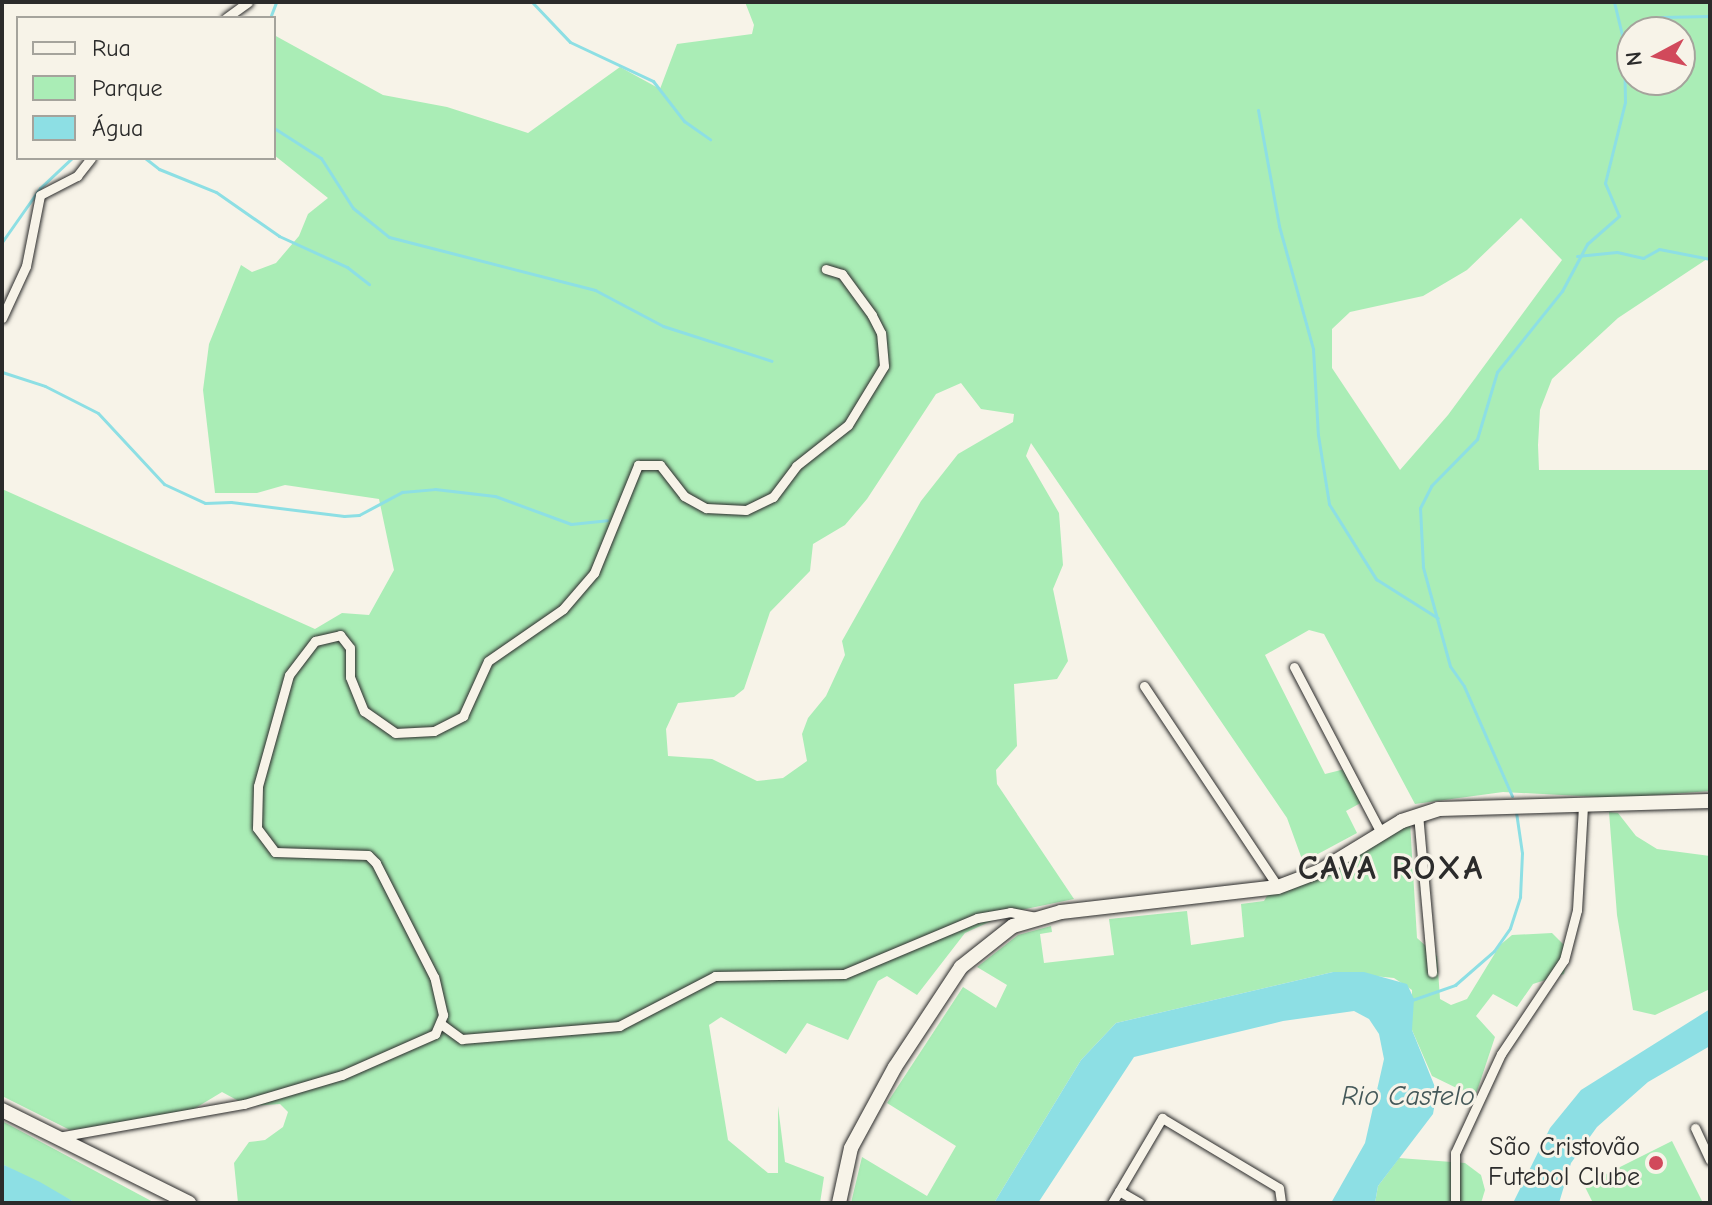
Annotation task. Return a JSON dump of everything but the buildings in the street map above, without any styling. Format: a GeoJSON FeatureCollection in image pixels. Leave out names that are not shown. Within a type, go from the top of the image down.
{"type":"FeatureCollection","features":[{"type":"Feature","properties":{"kind":"street"},"geometry":{"type":"LineString","coordinates":[[229,16],[248,2]]}},
{"type":"Feature","properties":{"kind":"street"},"geometry":{"type":"LineString","coordinates":[[2,318],[26,266],[40,195],[77,176],[89,160]]}},
{"type":"Feature","properties":{"kind":"street"},"geometry":{"type":"LineString","coordinates":[[56,1137],[122,1122],[224,1109],[300,1088],[424,1041],[441,1024],[442,1001],[434,977],[376,863],[368,855],[275,852],[257,828],[258,786],[289,675],[315,641],[340,635],[350,648],[350,677],[364,711],[395,733],[434,731],[463,716],[488,661],[563,609],[594,573],[638,465],[660,465],[684,496],[706,508],[746,510],[773,497],[796,466],[848,425],[884,366],[881,333],[872,315],[842,274],[826,269]]}},
{"type":"Feature","properties":{"kind":"street"},"geometry":{"type":"LineString","coordinates":[[1294,667],[1381,833]]}},
{"type":"Feature","properties":{"kind":"street"},"geometry":{"type":"LineString","coordinates":[[1144,686],[1278,887]]}},
{"type":"Feature","properties":{"kind":"street"},"geometry":{"type":"LineString","coordinates":[[441,1024],[462,1039],[619,1026],[715,976],[844,974],[977,918],[1010,912],[1035,917],[1278,887],[1320,871],[1418,814],[1474,805],[1710,801]]}},
{"type":"Feature","properties":{"kind":"street"},"geometry":{"type":"LineString","coordinates":[[1455,1203],[1455,1153],[1501,1054],[1564,960],[1577,910],[1583,805]]}},
{"type":"Feature","properties":{"kind":"street"},"geometry":{"type":"LineString","coordinates":[[1418,814],[1432,972]]}},
{"type":"Feature","properties":{"kind":"street"},"geometry":{"type":"LineString","coordinates":[[839,1203],[862,1122],[939,999],[985,943],[1035,917]]}},
{"type":"Feature","properties":{"kind":"street"},"geometry":{"type":"LineString","coordinates":[[2,1110],[189,1203]]}},
{"type":"Feature","properties":{"kind":"street"},"geometry":{"type":"LineString","coordinates":[[1112,1203],[1159,1120],[1166,1118],[1279,1188],[1281,1203]]}},
{"type":"Feature","properties":{"kind":"street"},"geometry":{"type":"LineString","coordinates":[[1695,1128],[1710,1160]]}},
{"type":"Feature","properties":{"kind":"street"},"geometry":{"type":"LineString","coordinates":[[1119,1191],[1140,1203]]}},
{"type":"Feature","properties":{"kind":"green space"},"geometry":{"type":"Polygon","coordinates":[[[745,2],[1710,2],[1710,257],[1618,318],[1552,379],[1540,410],[1538,445],[1539,470],[1710,470],[1710,791],[1618,798],[1503,792],[1415,804],[1324,634],[1309,630],[1265,655],[1325,774],[1349,768],[1366,800],[1346,811],[1357,833],[1303,862],[1287,818],[1031,443],[1026,456],[1059,513],[1063,565],[1053,589],[1068,661],[1057,679],[1014,684],[1017,746],[996,770],[997,784],[1074,899],[1011,912],[965,933],[917,995],[887,976],[878,981],[848,1040],[807,1023],[786,1054],[721,1017],[709,1025],[728,1140],[768,1173],[778,1173],[778,1106],[785,1162],[824,1177],[820,1203],[238,1203],[234,1163],[249,1142],[265,1140],[283,1127],[288,1112],[280,1104],[248,1106],[222,1092],[179,1118],[70,1130],[2,1096],[2,489],[315,629],[342,613],[369,615],[394,570],[379,499],[285,485],[257,493],[215,493],[203,390],[209,344],[241,265],[252,272],[276,263],[299,236],[308,214],[328,198],[276,157],[276,36],[383,95],[447,107],[528,133],[620,67],[660,89],[677,44],[752,34],[754,25],[745,2]],[[1521,218],[1467,270],[1423,296],[1350,312],[1332,329],[1332,368],[1400,470],[1448,415],[1562,260],[1521,218]],[[961,383],[936,394],[867,499],[845,525],[813,544],[810,571],[770,612],[744,689],[734,697],[678,703],[666,729],[668,756],[712,759],[757,781],[783,778],[807,761],[802,734],[808,718],[826,696],[845,655],[842,641],[921,501],[958,454],[1013,422],[1014,414],[981,409],[961,383]]]}},
{"type":"Feature","properties":{"kind":"green space"},"geometry":{"type":"Polygon","coordinates":[[[1609,812],[1618,813],[1636,836],[1657,849],[1710,856],[1710,989],[1655,1015],[1633,1010],[1617,915],[1609,812]]]}},
{"type":"Feature","properties":{"kind":"green space"},"geometry":{"type":"Polygon","coordinates":[[[1410,822],[1417,938],[1437,956],[1440,999],[1451,1005],[1467,999],[1500,945],[1512,935],[1552,933],[1569,950],[1564,974],[1533,984],[1517,1007],[1493,994],[1476,1016],[1495,1037],[1475,1097],[1432,1076],[1412,1030],[1412,990],[1394,978],[1333,972],[1116,1023],[1081,1060],[994,1203],[851,1203],[862,1157],[927,1196],[956,1146],[887,1103],[963,987],[996,1008],[1007,985],[977,967],[1018,935],[1051,926],[1052,932],[1040,934],[1044,963],[1114,955],[1109,919],[1187,911],[1191,945],[1244,937],[1241,904],[1264,901],[1271,889],[1410,822]]]}},
{"type":"Feature","properties":{"kind":"green space"},"geometry":{"type":"Polygon","coordinates":[[[2,1121],[155,1203],[76,1203],[2,1164],[2,1121]]]}},
{"type":"Feature","properties":{"kind":"green space","name":"São Cristovão Futebol Clube"},"geometry":{"type":"Polygon","coordinates":[[[1672,1141],[1703,1203],[1593,1203],[1584,1185],[1672,1141]]]}},
{"type":"Feature","properties":{"kind":"green space"},"geometry":{"type":"Polygon","coordinates":[[[1399,1158],[1465,1163],[1481,1175],[1485,1190],[1481,1203],[1375,1203],[1378,1186],[1399,1158]]]}},
{"type":"Feature","properties":{"kind":"water","name":"Rio Castelo"},"geometry":{"type":"Polygon","coordinates":[[[1333,972],[1364,972],[1407,984],[1414,999],[1412,1030],[1437,1092],[1433,1114],[1378,1186],[1375,1203],[1331,1203],[1365,1143],[1384,1059],[1379,1034],[1369,1019],[1354,1011],[1283,1021],[1134,1057],[1038,1203],[994,1203],[1081,1060],[1116,1023],[1333,972]]]}},
{"type":"Feature","properties":{"kind":"water","name":"Rio Castelo"},"geometry":{"type":"Polygon","coordinates":[[[1710,1009],[1710,1046],[1648,1082],[1597,1127],[1571,1163],[1559,1203],[1513,1203],[1550,1128],[1581,1090],[1710,1009]]]}},
{"type":"Feature","properties":{"kind":"water"},"geometry":{"type":"Polygon","coordinates":[[[2,1164],[40,1182],[76,1203],[2,1203],[2,1164]]]}},
{"type":"Feature","properties":{"kind":"waterway"},"geometry":{"type":"LineString","coordinates":[[271,16],[276,2]]}},
{"type":"Feature","properties":{"kind":"waterway"},"geometry":{"type":"LineString","coordinates":[[532,2],[570,42],[653,81],[684,121],[710,139]]}},
{"type":"Feature","properties":{"kind":"waterway"},"geometry":{"type":"LineString","coordinates":[[1512,796],[1464,686],[1450,666],[1423,567],[1420,508],[1431,486],[1477,439],[1497,372],[1562,291],[1587,244],[1619,216],[1605,183],[1625,102],[1624,43],[1614,2]]}},
{"type":"Feature","properties":{"kind":"waterway"},"geometry":{"type":"LineString","coordinates":[[1696,16],[1710,16]]}},
{"type":"Feature","properties":{"kind":"waterway"},"geometry":{"type":"LineString","coordinates":[[1258,110],[1279,226],[1313,349],[1318,435],[1329,504],[1376,579],[1438,618]]}},
{"type":"Feature","properties":{"kind":"waterway"},"geometry":{"type":"LineString","coordinates":[[276,129],[321,158],[353,208],[389,237],[595,290],[663,326],[772,361]]}},
{"type":"Feature","properties":{"kind":"waterway"},"geometry":{"type":"LineString","coordinates":[[2,242],[40,188],[70,160]]}},
{"type":"Feature","properties":{"kind":"waterway"},"geometry":{"type":"LineString","coordinates":[[148,160],[159,169],[216,192],[279,236],[347,267],[369,284]]}},
{"type":"Feature","properties":{"kind":"waterway"},"geometry":{"type":"LineString","coordinates":[[1577,256],[1617,252],[1643,258],[1659,249],[1710,259]]}},
{"type":"Feature","properties":{"kind":"waterway"},"geometry":{"type":"LineString","coordinates":[[2,372],[45,386],[98,413],[164,484],[205,503],[231,502],[344,516],[359,515],[402,492],[435,489],[495,496],[571,524],[607,520]]}},
{"type":"Feature","properties":{"kind":"waterway"},"geometry":{"type":"LineString","coordinates":[[1412,1000],[1455,985],[1494,951],[1510,928],[1520,897],[1522,853],[1516,812]]}},
{"type":"Feature","properties":{"kind":"place","name":"São Cristovão Futebol Clube"},"geometry":{"type":"Point","coordinates":[1656,1163]}},
{"type":"Feature","properties":{"kind":"district","name":"CAVA ROXA"},"geometry":{"type":"Point","coordinates":[1391,869]}}]}
